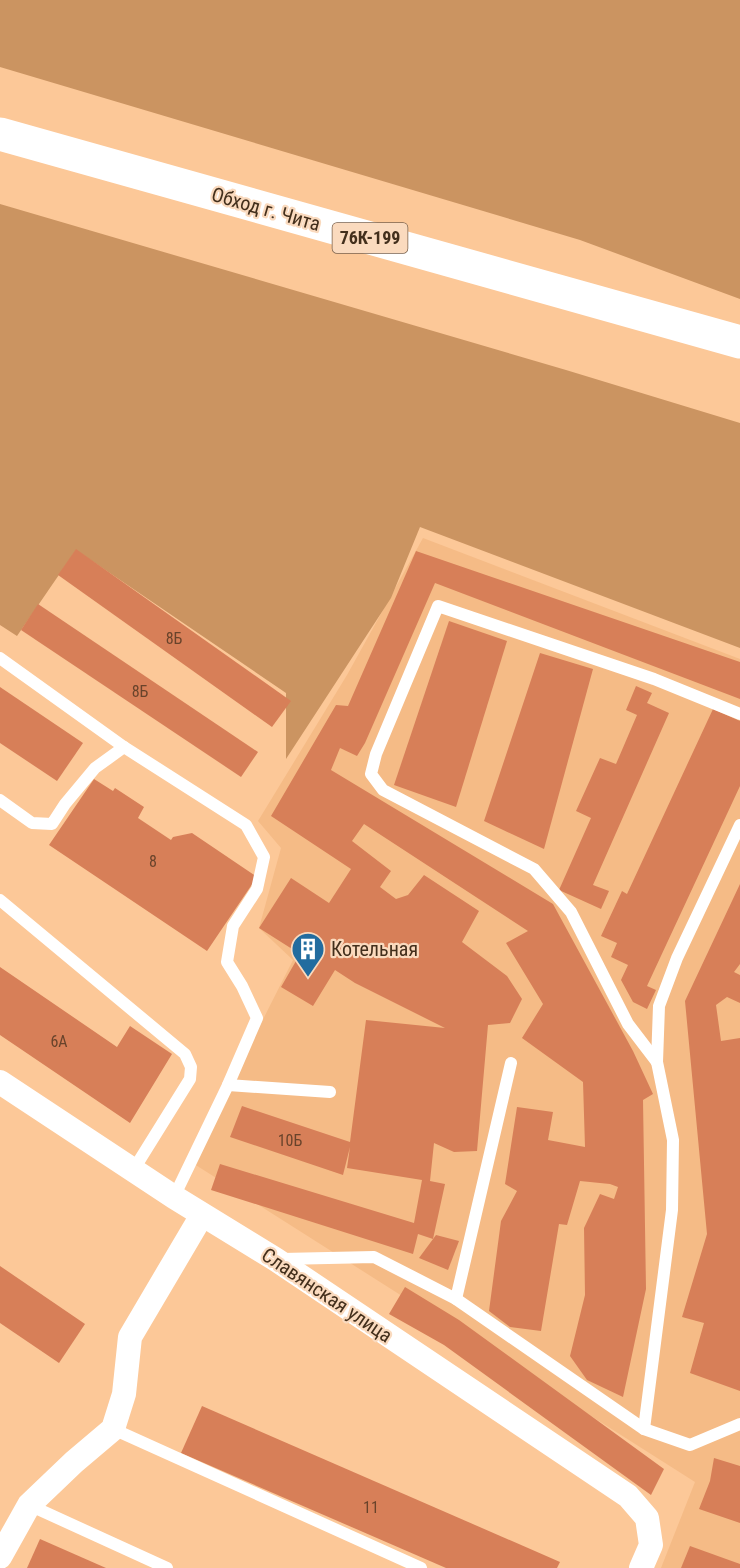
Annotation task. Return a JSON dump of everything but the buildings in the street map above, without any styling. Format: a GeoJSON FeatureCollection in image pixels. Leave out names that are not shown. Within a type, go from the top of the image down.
{"type":"FeatureCollection","features":[{"type":"Feature","properties":{"kind":"highway","name":"Обход г. Чита"},"geometry":{"type":"LineString","coordinates":[[0,134],[740,342]]}},
{"type":"Feature","properties":{"kind":"street","name":"Славянская улица"},"geometry":{"type":"LineString","coordinates":[[0,1082],[174,1197],[275,1259],[628,1496],[647,1518],[651,1545],[641,1568]]}},
{"type":"Feature","properties":{"kind":"street"},"geometry":{"type":"LineString","coordinates":[[3,1542],[29,1505],[112,1429],[124,1394],[130,1337],[202,1215]]}},
{"type":"Feature","properties":{"kind":"lane"},"geometry":{"type":"LineString","coordinates":[[657,1062],[628,1024],[571,912],[534,869],[383,790],[371,774],[376,754],[438,606],[654,679],[740,714]]}},
{"type":"Feature","properties":{"kind":"lane"},"geometry":{"type":"LineString","coordinates":[[0,658],[124,747],[246,825],[264,857],[257,889],[233,926],[227,962],[242,986],[256,1018],[228,1085],[174,1197]]}},
{"type":"Feature","properties":{"kind":"lane"},"geometry":{"type":"LineString","coordinates":[[0,800],[32,823],[52,824],[65,804],[95,768],[124,747]]}},
{"type":"Feature","properties":{"kind":"lane"},"geometry":{"type":"LineString","coordinates":[[644,1430],[672,1210],[673,1140],[657,1062],[659,1006],[677,958],[740,825]]}},
{"type":"Feature","properties":{"kind":"lane"},"geometry":{"type":"LineString","coordinates":[[0,900],[185,1053],[191,1067],[189,1079],[134,1169]]}},
{"type":"Feature","properties":{"kind":"lane"},"geometry":{"type":"LineString","coordinates":[[456,1299],[511,1063]]}},
{"type":"Feature","properties":{"kind":"lane"},"geometry":{"type":"LineString","coordinates":[[228,1085],[330,1092]]}},
{"type":"Feature","properties":{"kind":"lane"},"geometry":{"type":"LineString","coordinates":[[275,1259],[374,1257],[456,1299],[644,1430],[690,1445],[740,1424]]}},
{"type":"Feature","properties":{"kind":"lane"},"geometry":{"type":"LineString","coordinates":[[112,1429],[421,1568]]}},
{"type":"Feature","properties":{"kind":"lane"},"geometry":{"type":"LineString","coordinates":[[29,1505],[167,1568]]}},
{"type":"Feature","properties":{"kind":"shaded area"},"geometry":{"type":"Polygon","coordinates":[[[0,0],[740,0],[740,299],[580,240],[0,67],[0,0]]]}},
{"type":"Feature","properties":{"kind":"shaded area"},"geometry":{"type":"Polygon","coordinates":[[[0,204],[740,423],[740,648],[420,527],[391,598],[286,759],[286,693],[76,550],[17,636],[0,625],[0,204]]]}},
{"type":"Feature","properties":{"kind":"shaded area"},"geometry":{"type":"Polygon","coordinates":[[[423,538],[740,659],[740,1568],[661,1568],[695,1482],[191,1162],[293,960],[259,928],[281,848],[258,821],[347,675],[423,538]]]}},
{"type":"Feature","properties":{"kind":"place","name":"Котельная"},"geometry":{"type":"Point","coordinates":[308,978]}}]}
